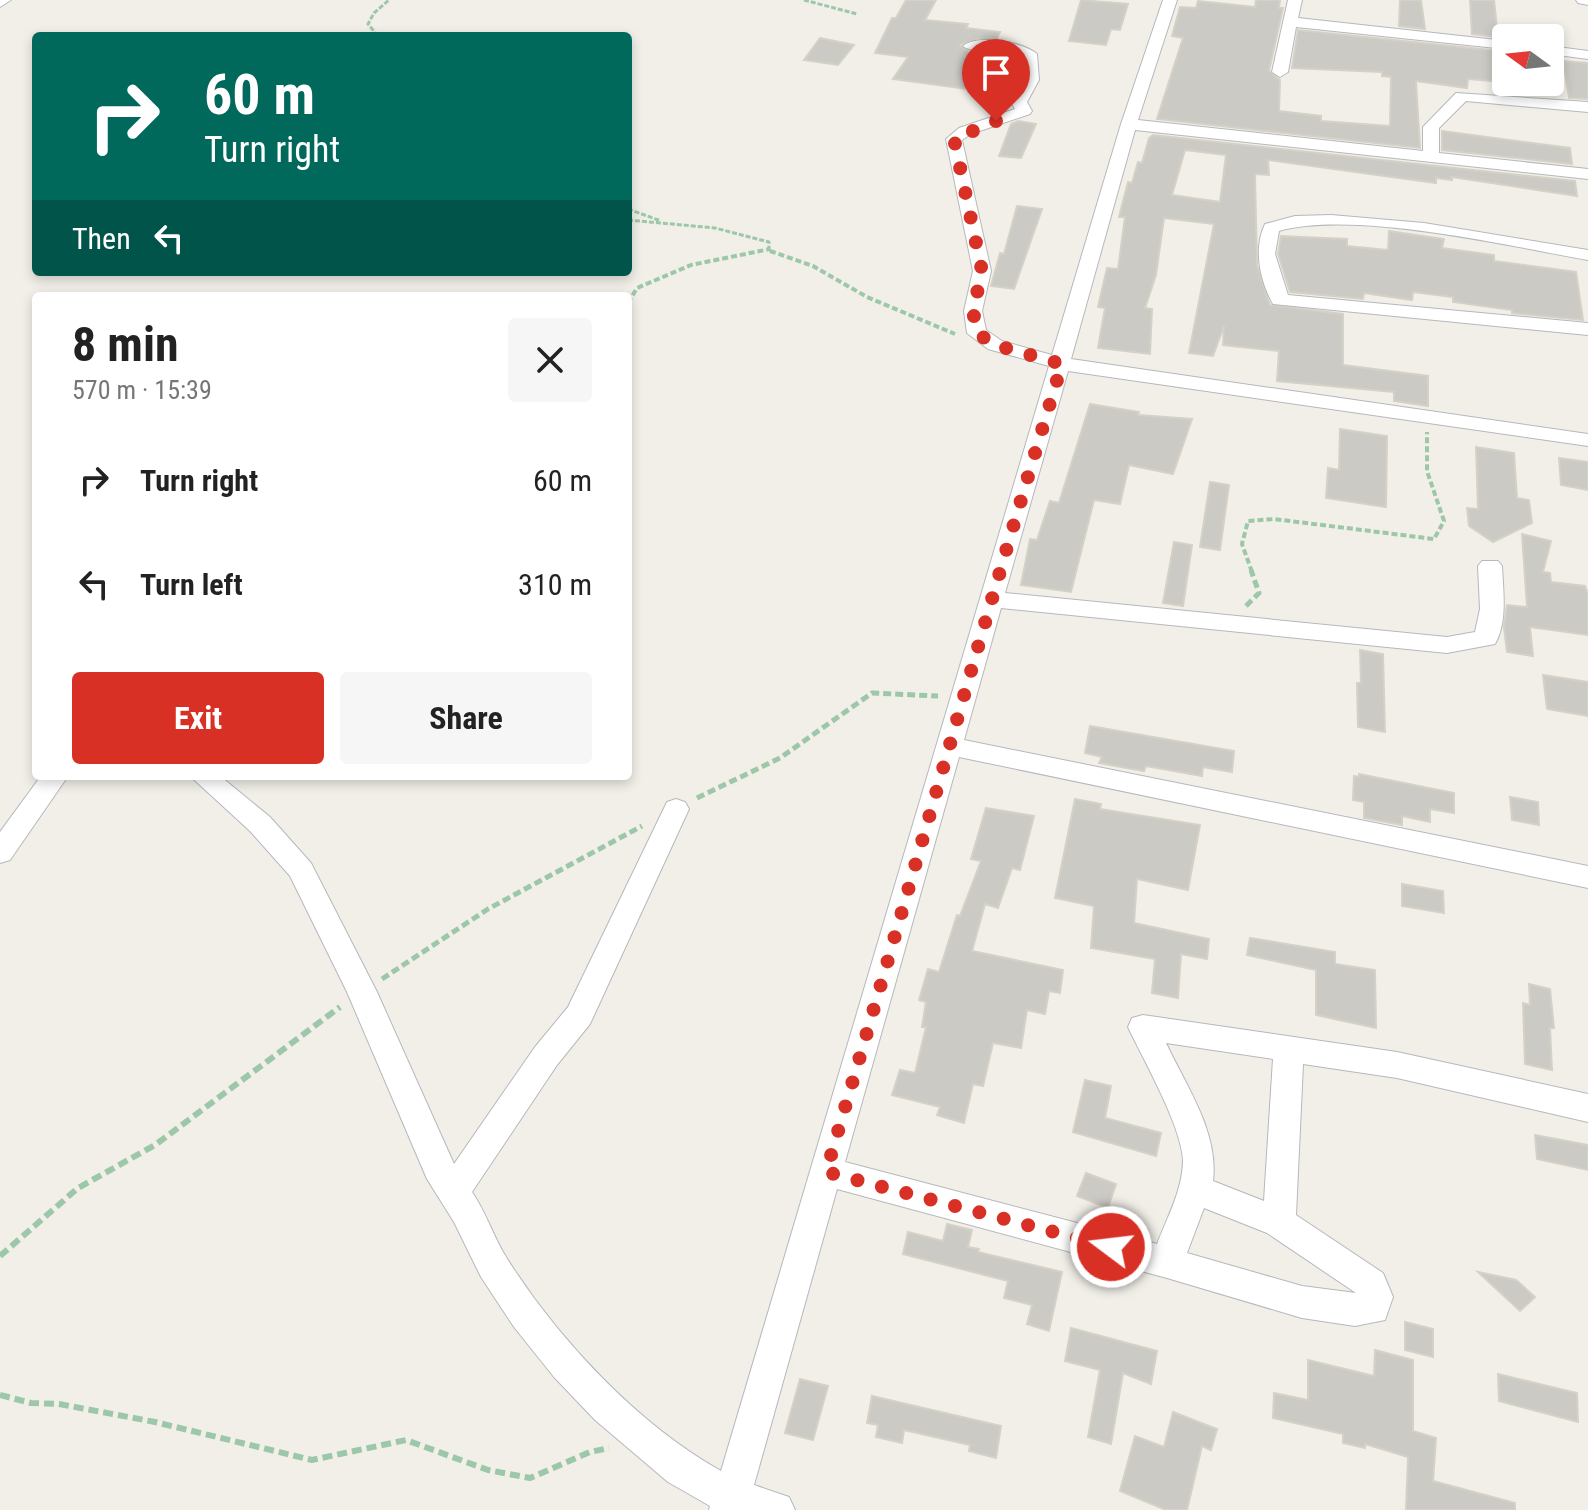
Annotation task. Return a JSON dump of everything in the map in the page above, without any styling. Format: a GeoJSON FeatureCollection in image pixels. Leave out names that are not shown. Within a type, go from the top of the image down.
{"type":"FeatureCollection","features":[{"type":"Feature","properties":{"kind":"street"},"geometry":{"type":"LineString","coordinates":[[730,1504],[951,746],[990,599],[1062,364],[1129,124],[1170,0]]}},
{"type":"Feature","properties":{"kind":"street"},"geometry":{"type":"LineString","coordinates":[[1280,72],[1283,39],[1291,22],[1295,0]]}},
{"type":"Feature","properties":{"kind":"street"},"geometry":{"type":"LineString","coordinates":[[1291,22],[1492,44]]}},
{"type":"Feature","properties":{"kind":"street"},"geometry":{"type":"LineString","coordinates":[[970,46],[1010,46],[1030,54],[1033,69],[1033,83],[1019,102],[1024,111],[965,131],[954,139],[982,271],[973,311],[974,325],[977,333],[995,345],[1062,364],[1588,440]]}},
{"type":"Feature","properties":{"kind":"street"},"geometry":{"type":"LineString","coordinates":[[1564,52],[1588,55]]}},
{"type":"Feature","properties":{"kind":"street"},"geometry":{"type":"LineString","coordinates":[[1431,156],[1431,127],[1462,96],[1588,107]]}},
{"type":"Feature","properties":{"kind":"street"},"geometry":{"type":"LineString","coordinates":[[1129,124],[1588,174]]}},
{"type":"Feature","properties":{"kind":"street"},"geometry":{"type":"LineString","coordinates":[[1588,255],[1431,230],[1305,219],[1283,221],[1271,228],[1266,254],[1280,300],[1588,329]]}},
{"type":"Feature","properties":{"kind":"street"},"geometry":{"type":"LineString","coordinates":[[990,599],[1447,645],[1486,638],[1492,609],[1490,566]]}},
{"type":"Feature","properties":{"kind":"street"},"geometry":{"type":"LineString","coordinates":[[951,746],[1588,877]]}},
{"type":"Feature","properties":{"kind":"street"},"geometry":{"type":"LineString","coordinates":[[0,853],[52,780]]}},
{"type":"Feature","properties":{"kind":"street"},"geometry":{"type":"LineString","coordinates":[[208,780],[260,824],[301,870],[362,992],[439,1169],[454,1191],[493,1266],[526,1315],[567,1365],[645,1440],[681,1469],[730,1504],[776,1510]]}},
{"type":"Feature","properties":{"kind":"street"},"geometry":{"type":"LineString","coordinates":[[454,1191],[546,1056],[579,1015],[676,809]]}},
{"type":"Feature","properties":{"kind":"street"},"geometry":{"type":"LineString","coordinates":[[1167,1262],[1195,1189],[1199,1162],[1196,1140],[1143,1027],[1397,1065],[1588,1108]]}},
{"type":"Feature","properties":{"kind":"street"},"geometry":{"type":"LineString","coordinates":[[1279,1222],[1289,1047]]}},
{"type":"Feature","properties":{"kind":"street"},"geometry":{"type":"LineString","coordinates":[[826,1172],[1167,1262],[1271,1294],[1362,1311],[1373,1308],[1376,1297],[1371,1284],[1279,1222],[1195,1189]]}},
{"type":"Feature","properties":{"kind":"path"},"geometry":{"type":"LineString","coordinates":[[375,32],[368,24],[374,13],[389,0]]}},
{"type":"Feature","properties":{"kind":"path"},"geometry":{"type":"LineString","coordinates":[[804,0],[857,14]]}},
{"type":"Feature","properties":{"kind":"path"},"geometry":{"type":"LineString","coordinates":[[632,211],[665,224]]}},
{"type":"Feature","properties":{"kind":"path"},"geometry":{"type":"LineString","coordinates":[[632,220],[715,228],[769,242],[770,251]]}},
{"type":"Feature","properties":{"kind":"path"},"geometry":{"type":"LineString","coordinates":[[632,296],[637,288],[691,265],[770,251],[813,266],[867,297],[918,321],[974,342],[995,345]]}},
{"type":"Feature","properties":{"kind":"path"},"geometry":{"type":"LineString","coordinates":[[1229,625],[1259,593],[1242,544],[1248,521],[1274,519],[1434,539],[1444,521],[1427,471],[1427,417]]}},
{"type":"Feature","properties":{"kind":"path"},"geometry":{"type":"LineString","coordinates":[[0,1256],[78,1188],[155,1145],[311,1026],[488,909],[676,809],[780,758],[872,693],[963,697]]}},
{"type":"Feature","properties":{"kind":"path"},"geometry":{"type":"LineString","coordinates":[[0,1395],[31,1403],[59,1404],[155,1422],[312,1460],[406,1440],[488,1470],[530,1478],[590,1452],[645,1440]]}},
{"type":"Feature","properties":{"kind":"building"},"geometry":{"type":"Polygon","coordinates":[[[906,0],[936,0],[925,20],[968,24],[966,28],[1000,32],[997,38],[978,38],[960,45],[968,52],[997,55],[974,90],[893,79],[908,57],[875,53],[892,18],[896,18],[906,0]]]}},
{"type":"Feature","properties":{"kind":"building"},"geometry":{"type":"Polygon","coordinates":[[[1081,0],[1128,4],[1120,30],[1111,29],[1106,45],[1069,41],[1081,0]]]}},
{"type":"Feature","properties":{"kind":"building"},"geometry":{"type":"Polygon","coordinates":[[[1256,0],[1280,0],[1279,8],[1283,8],[1269,71],[1280,80],[1279,111],[1321,116],[1321,121],[1390,126],[1391,77],[1382,76],[1382,72],[1292,68],[1298,30],[1492,50],[1492,81],[1468,79],[1467,88],[1416,81],[1420,148],[1157,119],[1183,38],[1172,36],[1180,7],[1196,8],[1198,1],[1255,7],[1256,0]]]}},
{"type":"Feature","properties":{"kind":"building"},"geometry":{"type":"Polygon","coordinates":[[[1400,0],[1421,0],[1425,29],[1399,26],[1400,0]]]}},
{"type":"Feature","properties":{"kind":"building"},"geometry":{"type":"Polygon","coordinates":[[[1470,0],[1494,0],[1497,24],[1492,24],[1492,36],[1472,34],[1470,0]]]}},
{"type":"Feature","properties":{"kind":"building"},"geometry":{"type":"Polygon","coordinates":[[[820,38],[854,45],[838,65],[804,60],[820,38]]]}},
{"type":"Feature","properties":{"kind":"building"},"geometry":{"type":"Polygon","coordinates":[[[1564,61],[1588,63],[1588,99],[1569,98],[1564,61]]]}},
{"type":"Feature","properties":{"kind":"building"},"geometry":{"type":"Polygon","coordinates":[[[1018,121],[1036,124],[1021,158],[999,156],[1011,124],[1018,121]]]}},
{"type":"Feature","properties":{"kind":"building"},"geometry":{"type":"Polygon","coordinates":[[[1442,131],[1570,148],[1572,164],[1442,150],[1442,131]]]}},
{"type":"Feature","properties":{"kind":"building"},"geometry":{"type":"Polygon","coordinates":[[[1153,135],[1575,181],[1577,196],[1452,177],[1452,180],[1436,178],[1436,183],[1268,160],[1269,175],[1255,174],[1257,265],[1270,305],[1343,314],[1343,365],[1428,376],[1428,406],[1394,401],[1394,392],[1277,381],[1279,351],[1223,345],[1224,326],[1213,356],[1189,353],[1214,224],[1164,218],[1156,275],[1145,308],[1152,309],[1150,354],[1098,348],[1105,308],[1098,307],[1107,268],[1118,269],[1125,217],[1119,217],[1128,182],[1132,183],[1138,162],[1142,163],[1149,138],[1153,135]],[[1185,150],[1172,195],[1220,202],[1226,155],[1185,150]]]}},
{"type":"Feature","properties":{"kind":"building"},"geometry":{"type":"Polygon","coordinates":[[[1017,206],[1042,209],[1014,289],[991,286],[1000,253],[1004,254],[1017,206]]]}},
{"type":"Feature","properties":{"kind":"building"},"geometry":{"type":"Polygon","coordinates":[[[1389,231],[1444,239],[1442,248],[1494,255],[1494,261],[1576,272],[1583,320],[1512,313],[1512,310],[1453,302],[1453,297],[1413,292],[1412,300],[1364,293],[1363,299],[1290,292],[1278,254],[1281,236],[1347,239],[1347,246],[1388,250],[1389,231]]]}},
{"type":"Feature","properties":{"kind":"building"},"geometry":{"type":"Polygon","coordinates":[[[1090,404],[1139,412],[1138,415],[1192,419],[1173,474],[1129,465],[1120,504],[1094,500],[1071,592],[1021,585],[1030,539],[1037,540],[1050,501],[1059,503],[1090,404]]]}},
{"type":"Feature","properties":{"kind":"building"},"geometry":{"type":"Polygon","coordinates":[[[1340,429],[1387,436],[1386,507],[1326,498],[1328,468],[1339,470],[1340,429]]]}},
{"type":"Feature","properties":{"kind":"building"},"geometry":{"type":"Polygon","coordinates":[[[1476,447],[1514,453],[1517,498],[1529,500],[1532,523],[1493,542],[1469,526],[1467,508],[1478,509],[1476,447]]]}},
{"type":"Feature","properties":{"kind":"building"},"geometry":{"type":"Polygon","coordinates":[[[1559,458],[1588,462],[1588,490],[1561,485],[1559,458]]]}},
{"type":"Feature","properties":{"kind":"building"},"geometry":{"type":"Polygon","coordinates":[[[1210,482],[1229,485],[1220,550],[1200,547],[1210,482]]]}},
{"type":"Feature","properties":{"kind":"building"},"geometry":{"type":"Polygon","coordinates":[[[1522,534],[1551,541],[1543,572],[1550,573],[1551,582],[1585,586],[1588,595],[1588,635],[1530,627],[1533,656],[1507,652],[1504,627],[1507,605],[1527,607],[1522,534]]]}},
{"type":"Feature","properties":{"kind":"building"},"geometry":{"type":"Polygon","coordinates":[[[1174,542],[1192,545],[1183,606],[1163,603],[1174,542]]]}},
{"type":"Feature","properties":{"kind":"building"},"geometry":{"type":"Polygon","coordinates":[[[1360,650],[1383,654],[1385,732],[1358,727],[1360,650]]]}},
{"type":"Feature","properties":{"kind":"building"},"geometry":{"type":"Polygon","coordinates":[[[1543,675],[1588,682],[1588,716],[1547,709],[1543,675]]]}},
{"type":"Feature","properties":{"kind":"building"},"geometry":{"type":"Polygon","coordinates":[[[1090,726],[1234,751],[1232,772],[1203,767],[1202,776],[1146,766],[1144,771],[1099,763],[1102,757],[1085,753],[1090,726]]]}},
{"type":"Feature","properties":{"kind":"building"},"geometry":{"type":"Polygon","coordinates":[[[1359,774],[1454,793],[1454,813],[1430,809],[1430,822],[1402,816],[1402,825],[1364,818],[1364,802],[1353,800],[1354,776],[1359,777],[1359,774]]]}},
{"type":"Feature","properties":{"kind":"building"},"geometry":{"type":"Polygon","coordinates":[[[1510,797],[1538,802],[1539,825],[1512,820],[1510,797]]]}},
{"type":"Feature","properties":{"kind":"building"},"geometry":{"type":"Polygon","coordinates":[[[1075,799],[1101,804],[1100,809],[1200,825],[1188,890],[1137,879],[1134,923],[1209,939],[1207,959],[1181,954],[1178,998],[1152,993],[1155,959],[1091,948],[1094,906],[1055,898],[1075,799]]]}},
{"type":"Feature","properties":{"kind":"building"},"geometry":{"type":"Polygon","coordinates":[[[986,808],[1034,816],[1020,870],[1012,868],[998,908],[985,904],[972,951],[1063,970],[1060,993],[1049,991],[1045,1014],[1027,1010],[1021,1048],[993,1043],[983,1086],[973,1084],[964,1123],[937,1115],[940,1107],[892,1095],[900,1070],[915,1073],[926,1027],[922,1027],[926,1002],[919,1000],[928,969],[939,972],[957,915],[960,916],[981,861],[971,859],[986,808]]]}},
{"type":"Feature","properties":{"kind":"building"},"geometry":{"type":"Polygon","coordinates":[[[1402,884],[1443,891],[1444,913],[1402,906],[1402,884]]]}},
{"type":"Feature","properties":{"kind":"building"},"geometry":{"type":"Polygon","coordinates":[[[1250,938],[1335,952],[1335,964],[1375,970],[1376,1028],[1316,1015],[1316,970],[1247,955],[1250,938]]]}},
{"type":"Feature","properties":{"kind":"building"},"geometry":{"type":"Polygon","coordinates":[[[1529,984],[1550,989],[1554,1028],[1550,1028],[1552,1070],[1525,1064],[1523,1003],[1530,1005],[1529,984]]]}},
{"type":"Feature","properties":{"kind":"building"},"geometry":{"type":"Polygon","coordinates":[[[1085,1080],[1111,1086],[1105,1118],[1161,1133],[1156,1156],[1073,1132],[1085,1080]]]}},
{"type":"Feature","properties":{"kind":"building"},"geometry":{"type":"Polygon","coordinates":[[[1535,1135],[1588,1145],[1588,1170],[1537,1159],[1535,1135]]]}},
{"type":"Feature","properties":{"kind":"building"},"geometry":{"type":"Polygon","coordinates":[[[1086,1173],[1116,1184],[1108,1208],[1077,1196],[1086,1173]]]}},
{"type":"Feature","properties":{"kind":"building"},"geometry":{"type":"Polygon","coordinates":[[[947,1224],[972,1230],[968,1247],[979,1249],[978,1252],[1062,1272],[1049,1331],[1027,1324],[1032,1305],[1004,1298],[1008,1281],[903,1254],[908,1232],[943,1241],[947,1224]]]}},
{"type":"Feature","properties":{"kind":"building"},"geometry":{"type":"Polygon","coordinates":[[[1478,1272],[1516,1280],[1535,1297],[1520,1311],[1478,1272]]]}},
{"type":"Feature","properties":{"kind":"building"},"geometry":{"type":"Polygon","coordinates":[[[1405,1322],[1433,1329],[1433,1357],[1405,1350],[1405,1322]]]}},
{"type":"Feature","properties":{"kind":"building"},"geometry":{"type":"Polygon","coordinates":[[[1071,1328],[1157,1351],[1151,1384],[1123,1373],[1111,1444],[1088,1437],[1100,1370],[1065,1361],[1071,1328]]]}},
{"type":"Feature","properties":{"kind":"building"},"geometry":{"type":"Polygon","coordinates":[[[1375,1350],[1413,1360],[1413,1431],[1436,1438],[1433,1481],[1515,1503],[1515,1510],[1406,1510],[1408,1457],[1365,1444],[1365,1448],[1343,1443],[1343,1434],[1273,1418],[1274,1393],[1308,1400],[1308,1360],[1374,1376],[1375,1350]]]}},
{"type":"Feature","properties":{"kind":"building"},"geometry":{"type":"Polygon","coordinates":[[[1498,1374],[1577,1393],[1578,1422],[1499,1401],[1498,1374]]]}},
{"type":"Feature","properties":{"kind":"building"},"geometry":{"type":"Polygon","coordinates":[[[800,1379],[828,1386],[813,1440],[785,1433],[800,1379]]]}},
{"type":"Feature","properties":{"kind":"building"},"geometry":{"type":"Polygon","coordinates":[[[872,1396],[1001,1426],[996,1458],[969,1451],[970,1445],[904,1430],[902,1443],[876,1437],[878,1425],[867,1423],[872,1396]]]}},
{"type":"Feature","properties":{"kind":"building"},"geometry":{"type":"Polygon","coordinates":[[[1173,1412],[1217,1429],[1211,1450],[1202,1446],[1187,1510],[1166,1510],[1120,1491],[1135,1436],[1164,1447],[1173,1412]]]}},
{"type":"Feature","properties":{"kind":"route"},"geometry":{"type":"LineString","coordinates":[[996,121],[965,131],[954,139],[982,271],[973,311],[974,325],[977,333],[995,345],[1062,364],[990,599],[951,746],[826,1172],[1111,1247]]}}]}
